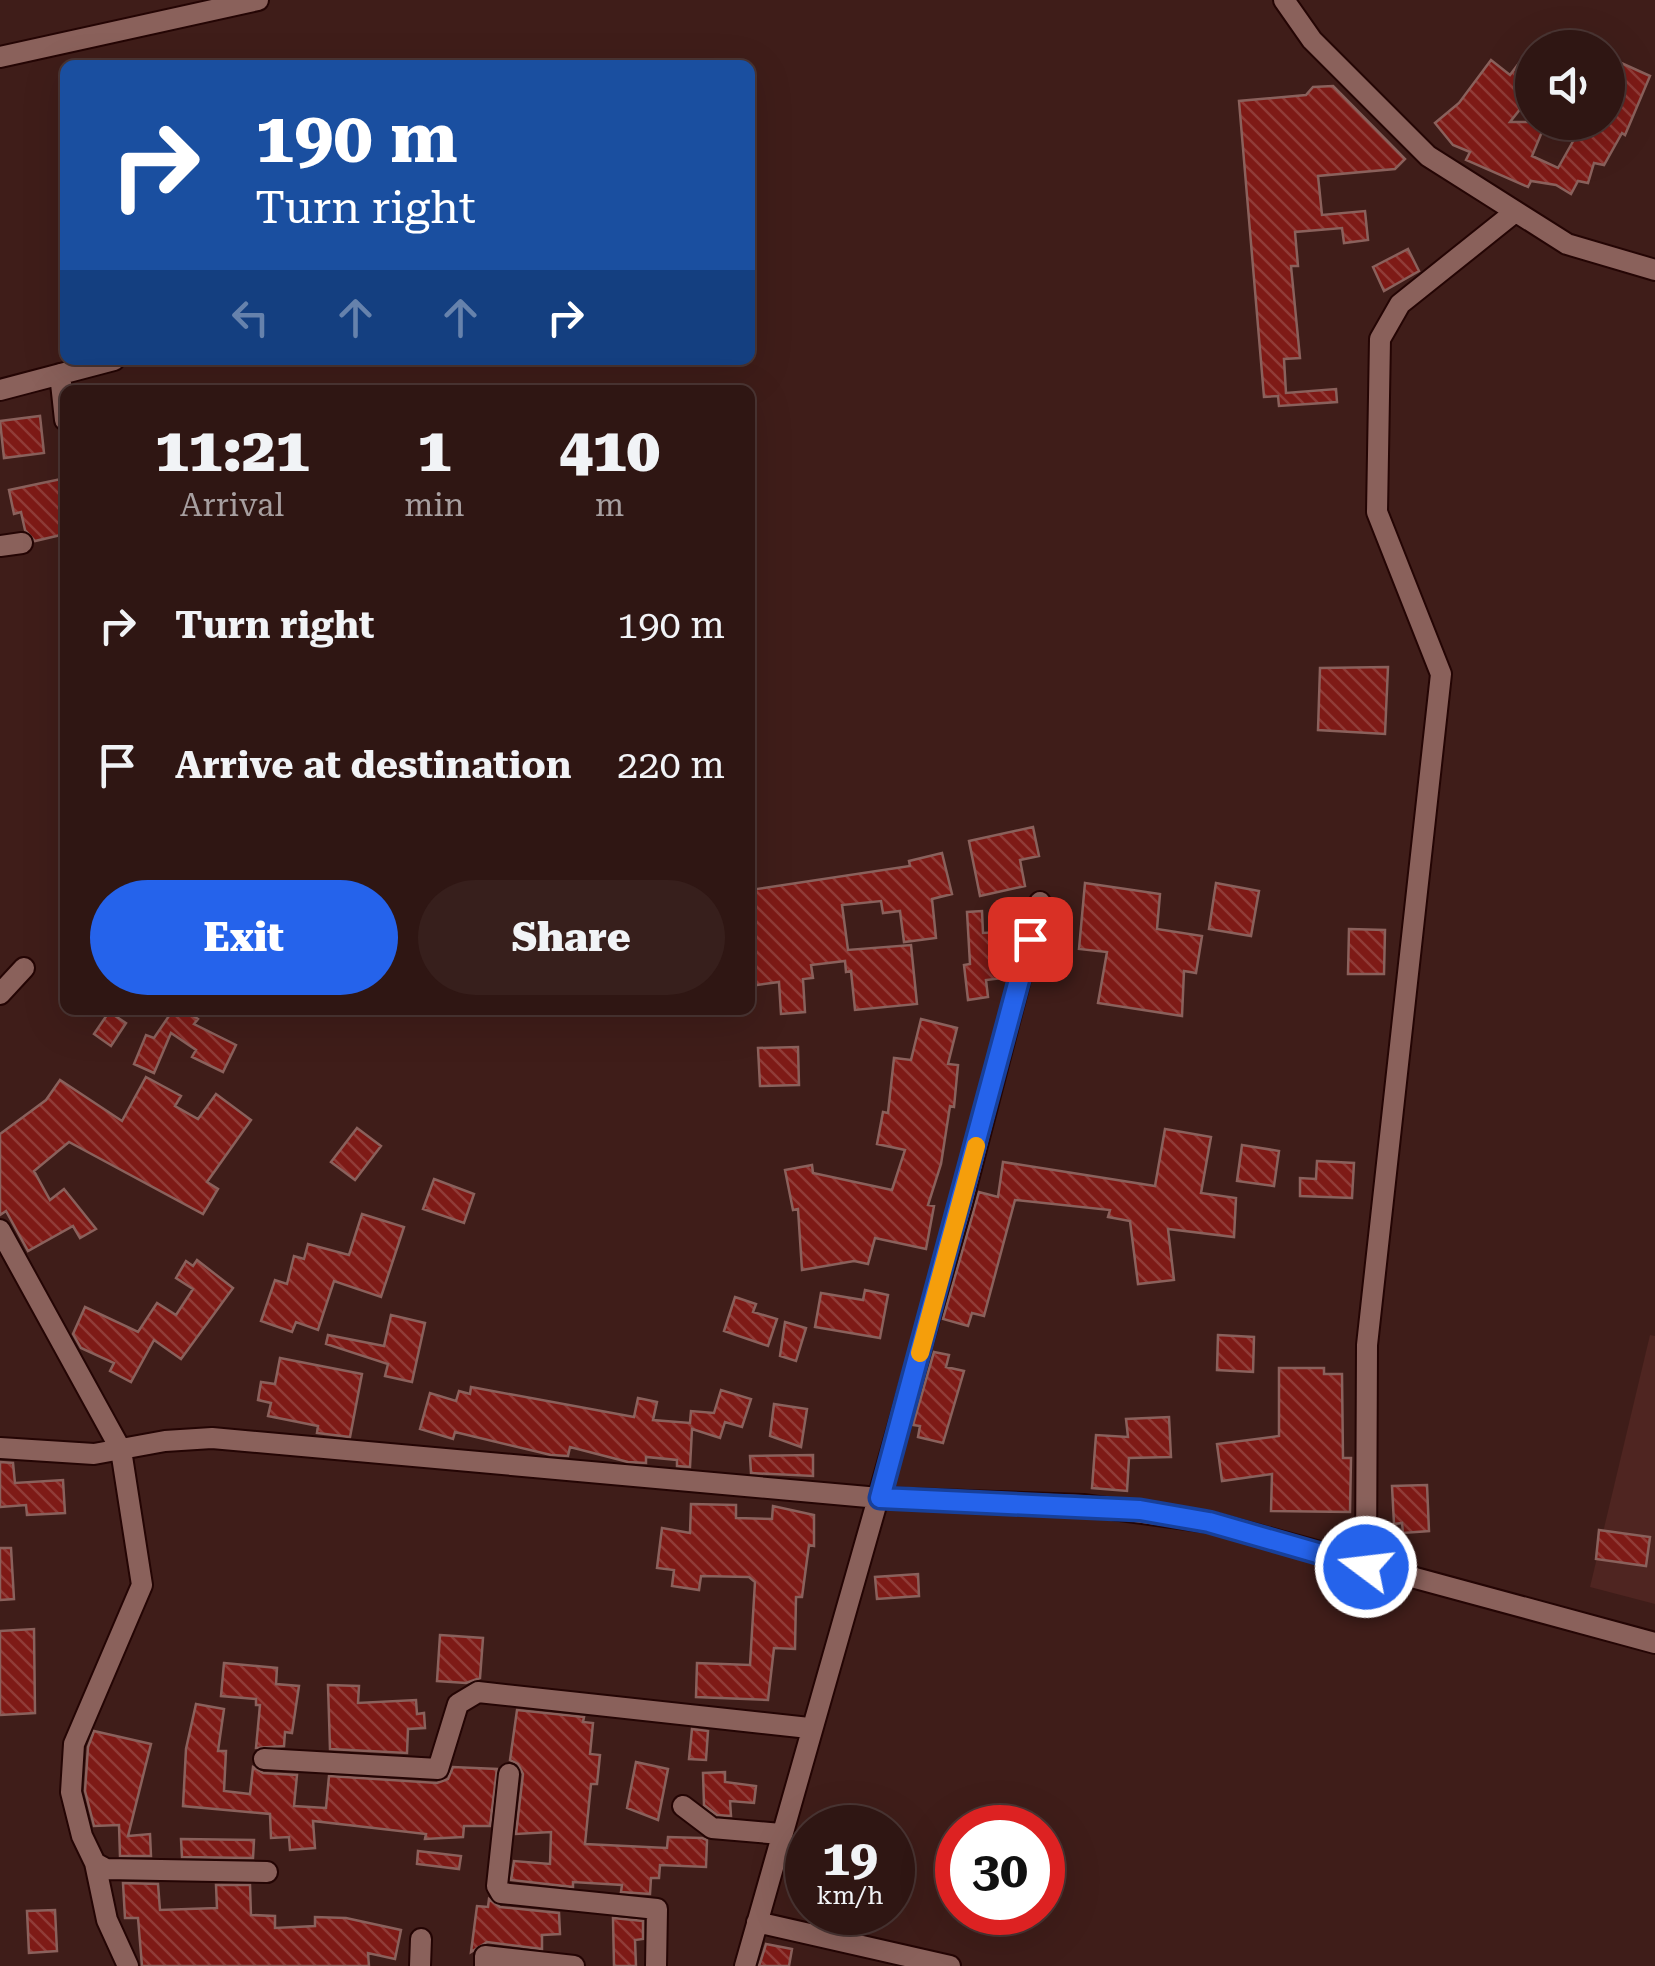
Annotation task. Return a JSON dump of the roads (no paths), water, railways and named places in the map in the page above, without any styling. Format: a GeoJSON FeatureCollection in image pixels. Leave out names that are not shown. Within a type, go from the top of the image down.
{"type":"FeatureCollection","features":[{"type":"Feature","properties":{"kind":"street"},"geometry":{"type":"LineString","coordinates":[[0,57],[258,0]]}},
{"type":"Feature","properties":{"kind":"street"},"geometry":{"type":"LineString","coordinates":[[1284,0],[1312,40],[1428,156],[1567,244],[1655,270]]}},
{"type":"Feature","properties":{"kind":"street"},"geometry":{"type":"LineString","coordinates":[[1366,1567],[1367,1345],[1441,674],[1377,512],[1380,339],[1400,304],[1515,212]]}},
{"type":"Feature","properties":{"kind":"street"},"geometry":{"type":"LineString","coordinates":[[0,390],[95,365]]}},
{"type":"Feature","properties":{"kind":"street"},"geometry":{"type":"LineString","coordinates":[[60,374],[61,385]]}},
{"type":"Feature","properties":{"kind":"street"},"geometry":{"type":"LineString","coordinates":[[0,546],[22,543]]}},
{"type":"Feature","properties":{"kind":"street"},"geometry":{"type":"LineString","coordinates":[[745,1966],[809,1728],[880,1498],[1040,902]]}},
{"type":"Feature","properties":{"kind":"street"},"geometry":{"type":"LineString","coordinates":[[0,994],[24,968]]}},
{"type":"Feature","properties":{"kind":"street"},"geometry":{"type":"LineString","coordinates":[[0,1230],[121,1450],[142,1585],[74,1744],[71,1792],[82,1836],[95,1863],[107,1920],[128,1966]]}},
{"type":"Feature","properties":{"kind":"street"},"geometry":{"type":"LineString","coordinates":[[0,1448],[94,1454],[212,1438],[880,1498],[1140,1510],[1209,1522],[1655,1643]]}},
{"type":"Feature","properties":{"kind":"street"},"geometry":{"type":"LineString","coordinates":[[264,1760],[438,1769],[458,1704],[478,1692],[809,1728]]}},
{"type":"Feature","properties":{"kind":"street"},"geometry":{"type":"LineString","coordinates":[[509,1774],[497,1886],[501,1893],[657,1908],[656,1966]]}},
{"type":"Feature","properties":{"kind":"street"},"geometry":{"type":"LineString","coordinates":[[683,1806],[712,1828],[781,1834]]}},
{"type":"Feature","properties":{"kind":"street"},"geometry":{"type":"LineString","coordinates":[[95,1863],[106,1868],[267,1872]]}},
{"type":"Feature","properties":{"kind":"street"},"geometry":{"type":"LineString","coordinates":[[757,1922],[950,1966]]}},
{"type":"Feature","properties":{"kind":"street"},"geometry":{"type":"LineString","coordinates":[[420,1966],[421,1940]]}},
{"type":"Feature","properties":{"kind":"street"},"geometry":{"type":"LineString","coordinates":[[485,1966],[486,1956],[574,1966]]}}]}
